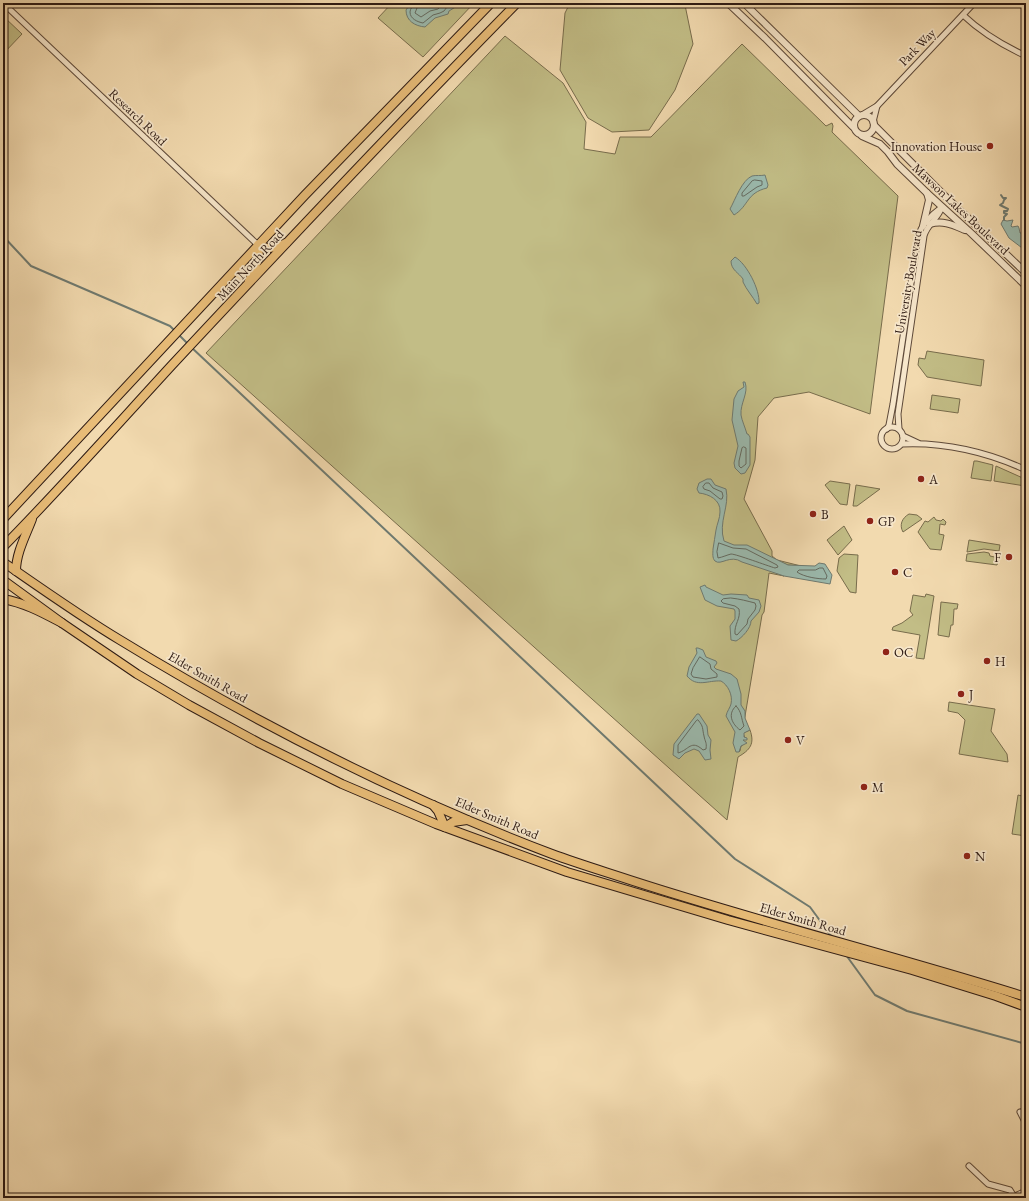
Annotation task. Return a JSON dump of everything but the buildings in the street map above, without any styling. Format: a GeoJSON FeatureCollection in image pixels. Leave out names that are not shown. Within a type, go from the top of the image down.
{"type":"FeatureCollection","features":[{"type":"Feature","properties":{"kind":"main road","name":"Main North Road"},"geometry":{"type":"LineString","coordinates":[[3,519],[258,245],[491,3]]}},
{"type":"Feature","properties":{"kind":"main road","name":"Main North Road"},"geometry":{"type":"LineString","coordinates":[[3,546],[33,516],[248,285],[517,3]]}},
{"type":"Feature","properties":{"kind":"main road"},"geometry":{"type":"LineString","coordinates":[[258,245],[268,249],[288,243]]}},
{"type":"Feature","properties":{"kind":"main road"},"geometry":{"type":"LineString","coordinates":[[248,285],[258,262],[260,251],[258,245]]}},
{"type":"Feature","properties":{"kind":"main road"},"geometry":{"type":"LineString","coordinates":[[16,571],[19,553],[33,516]]}},
{"type":"Feature","properties":{"kind":"main road","name":"Elder Smith Road"},"geometry":{"type":"LineString","coordinates":[[3,562],[76,613],[121,641],[272,728],[366,775],[468,820],[554,855],[703,904],[959,976],[1026,997]]}},
{"type":"Feature","properties":{"kind":"main road","name":"Elder Smith Road"},"geometry":{"type":"LineString","coordinates":[[3,580],[62,623],[137,674],[189,705],[259,743],[342,784],[445,827],[567,872],[713,916],[933,976],[1026,1007]]}},
{"type":"Feature","properties":{"kind":"main road"},"geometry":{"type":"LineString","coordinates":[[3,599],[15,601],[35,608],[62,623]]}},
{"type":"Feature","properties":{"kind":"main road"},"geometry":{"type":"LineString","coordinates":[[432,804],[438,811],[445,827],[453,822],[468,820]]}},
{"type":"Feature","properties":{"kind":"street","name":"Research Road"},"geometry":{"type":"LineString","coordinates":[[3,3],[258,245]]}},
{"type":"Feature","properties":{"kind":"street"},"geometry":{"type":"LineString","coordinates":[[728,3],[854,127],[857,133],[862,136],[872,132],[874,124],[869,117],[861,116],[744,3]]}},
{"type":"Feature","properties":{"kind":"street","name":"Park Way"},"geometry":{"type":"LineString","coordinates":[[861,116],[877,106],[974,3]]}},
{"type":"Feature","properties":{"kind":"street"},"geometry":{"type":"LineString","coordinates":[[963,15],[987,36],[1026,56]]}},
{"type":"Feature","properties":{"kind":"street","name":"Park Way"},"geometry":{"type":"LineString","coordinates":[[874,124],[877,106]]}},
{"type":"Feature","properties":{"kind":"street"},"geometry":{"type":"LineString","coordinates":[[854,127],[854,121],[861,116]]}},
{"type":"Feature","properties":{"kind":"street","name":"Mawson Lakes Boulevard"},"geometry":{"type":"LineString","coordinates":[[874,124],[949,200],[1026,273]]}},
{"type":"Feature","properties":{"kind":"street","name":"Mawson Lakes Boulevard"},"geometry":{"type":"LineString","coordinates":[[862,136],[880,144],[927,193],[1026,286]]}},
{"type":"Feature","properties":{"kind":"street"},"geometry":{"type":"LineString","coordinates":[[923,226],[929,200],[927,193]]}},
{"type":"Feature","properties":{"kind":"street"},"geometry":{"type":"LineString","coordinates":[[942,207],[949,200]]}},
{"type":"Feature","properties":{"kind":"street","name":"University Boulevard"},"geometry":{"type":"LineString","coordinates":[[899,429],[898,414],[920,261],[926,231],[930,224],[940,214],[942,207]]}},
{"type":"Feature","properties":{"kind":"street","name":"University Boulevard"},"geometry":{"type":"LineString","coordinates":[[887,429],[893,404],[916,245],[923,226],[936,211],[942,207]]}},
{"type":"Feature","properties":{"kind":"street"},"geometry":{"type":"LineString","coordinates":[[930,224],[942,222],[951,224],[972,234]]}},
{"type":"Feature","properties":{"kind":"street"},"geometry":{"type":"LineString","coordinates":[[919,444],[903,436],[899,429],[894,427],[887,429],[882,435],[882,442],[891,449],[895,449],[902,444],[919,444],[975,452],[1026,470]]}},
{"type":"Feature","properties":{"kind":"street"},"geometry":{"type":"LineString","coordinates":[[902,444],[903,436]]}},
{"type":"Feature","properties":{"kind":"street"},"geometry":{"type":"LineString","coordinates":[[1020,1112],[1026,1124]]}},
{"type":"Feature","properties":{"kind":"street"},"geometry":{"type":"LineString","coordinates":[[969,1166],[988,1184],[1010,1190],[1015,1197],[1026,1191]]}},
{"type":"Feature","properties":{"kind":"shaded area"},"geometry":{"type":"Polygon","coordinates":[[[392,3],[474,3],[423,57],[378,18],[392,3]]]}},
{"type":"Feature","properties":{"kind":"shaded area"},"geometry":{"type":"Polygon","coordinates":[[[570,3],[682,3],[685,5],[693,44],[675,90],[649,130],[612,132],[588,118],[560,70],[565,13],[570,3]]]}},
{"type":"Feature","properties":{"kind":"shaded area"},"geometry":{"type":"Polygon","coordinates":[[[3,16],[22,34],[3,54],[3,16]]]}},
{"type":"Feature","properties":{"kind":"shaded area"},"geometry":{"type":"Polygon","coordinates":[[[505,36],[563,83],[586,122],[584,149],[615,154],[620,137],[651,137],[742,44],[826,126],[832,123],[832,132],[898,196],[870,414],[809,392],[774,398],[758,417],[755,460],[744,499],[772,551],[772,556],[777,560],[801,566],[788,565],[771,558],[769,570],[784,576],[769,573],[764,612],[762,615],[739,752],[741,746],[743,745],[742,740],[745,738],[743,733],[750,730],[752,743],[746,752],[738,757],[727,820],[206,353],[505,36]]]}},
{"type":"Feature","properties":{"kind":"shaded area"},"geometry":{"type":"Polygon","coordinates":[[[927,351],[984,360],[981,386],[927,377],[918,365],[919,358],[925,359],[927,351]]]}},
{"type":"Feature","properties":{"kind":"shaded area"},"geometry":{"type":"Polygon","coordinates":[[[932,395],[960,399],[958,413],[930,409],[932,395]]]}},
{"type":"Feature","properties":{"kind":"shaded area"},"geometry":{"type":"Polygon","coordinates":[[[974,461],[993,465],[991,481],[971,478],[974,461]]]}},
{"type":"Feature","properties":{"kind":"shaded area"},"geometry":{"type":"Polygon","coordinates":[[[996,466],[1025,479],[1025,486],[994,481],[996,466]]]}},
{"type":"Feature","properties":{"kind":"shaded area"},"geometry":{"type":"Polygon","coordinates":[[[830,481],[850,484],[847,505],[840,504],[825,485],[830,481]]]}},
{"type":"Feature","properties":{"kind":"shaded area"},"geometry":{"type":"Polygon","coordinates":[[[856,485],[880,489],[857,506],[853,506],[856,485]]]}},
{"type":"Feature","properties":{"kind":"shaded area"},"geometry":{"type":"Polygon","coordinates":[[[909,514],[917,515],[922,519],[903,532],[901,527],[902,522],[909,514]]]}},
{"type":"Feature","properties":{"kind":"shaded area"},"geometry":{"type":"Polygon","coordinates":[[[934,517],[936,520],[941,521],[943,519],[946,522],[945,525],[940,524],[939,534],[944,535],[941,550],[930,549],[918,532],[925,521],[928,522],[934,517]]]}},
{"type":"Feature","properties":{"kind":"shaded area"},"geometry":{"type":"Polygon","coordinates":[[[844,526],[852,540],[838,555],[827,540],[844,526]]]}},
{"type":"Feature","properties":{"kind":"shaded area"},"geometry":{"type":"Polygon","coordinates":[[[969,540],[1000,545],[999,551],[984,549],[967,552],[969,540]]]}},
{"type":"Feature","properties":{"kind":"shaded area"},"geometry":{"type":"Polygon","coordinates":[[[984,552],[989,553],[990,556],[999,558],[997,565],[966,561],[967,554],[984,552]]]}},
{"type":"Feature","properties":{"kind":"shaded area"},"geometry":{"type":"Polygon","coordinates":[[[844,554],[858,555],[856,593],[850,592],[837,571],[839,558],[844,554]]]}},
{"type":"Feature","properties":{"kind":"shaded area"},"geometry":{"type":"Polygon","coordinates":[[[926,594],[934,596],[924,659],[916,658],[920,635],[892,630],[893,627],[902,623],[913,615],[910,611],[913,595],[925,597],[926,594]]]}},
{"type":"Feature","properties":{"kind":"shaded area"},"geometry":{"type":"Polygon","coordinates":[[[941,602],[958,604],[957,609],[954,609],[953,625],[951,625],[949,637],[938,635],[941,602]]]}},
{"type":"Feature","properties":{"kind":"shaded area"},"geometry":{"type":"Polygon","coordinates":[[[949,702],[995,709],[991,731],[1007,754],[1008,762],[959,754],[965,720],[958,713],[948,711],[949,702]]]}},
{"type":"Feature","properties":{"kind":"shaded area"},"geometry":{"type":"Polygon","coordinates":[[[1018,795],[1026,797],[1026,836],[1012,834],[1018,795]]]}},
{"type":"Feature","properties":{"kind":"water"},"geometry":{"type":"Polygon","coordinates":[[[411,3],[458,3],[457,6],[449,11],[448,14],[435,18],[425,27],[415,24],[409,20],[406,10],[411,3]]]}},
{"type":"Feature","properties":{"kind":"water"},"geometry":{"type":"Polygon","coordinates":[[[765,175],[768,185],[767,188],[760,190],[751,196],[743,208],[734,215],[730,209],[739,191],[748,178],[752,176],[765,175]]]}},
{"type":"Feature","properties":{"kind":"water"},"geometry":{"type":"Polygon","coordinates":[[[1003,220],[1013,220],[1012,227],[1018,226],[1020,233],[1026,233],[1026,251],[1009,238],[1001,224],[1003,220]]]}},
{"type":"Feature","properties":{"kind":"water"},"geometry":{"type":"Polygon","coordinates":[[[735,257],[740,260],[752,278],[759,298],[759,303],[757,304],[744,285],[743,279],[732,267],[731,261],[735,257]]]}},
{"type":"Feature","properties":{"kind":"water"},"geometry":{"type":"Polygon","coordinates":[[[743,382],[745,382],[746,390],[741,415],[747,434],[750,437],[750,465],[745,473],[741,474],[735,468],[734,463],[738,446],[732,420],[734,399],[738,391],[744,387],[743,382]]]}},
{"type":"Feature","properties":{"kind":"water"},"geometry":{"type":"Polygon","coordinates":[[[707,479],[711,479],[715,485],[726,489],[727,502],[722,527],[724,541],[734,545],[747,545],[788,565],[815,566],[819,563],[825,564],[832,575],[830,584],[784,576],[734,559],[720,562],[715,561],[713,557],[713,549],[720,516],[719,504],[714,498],[699,493],[697,489],[699,483],[707,479]]]}},
{"type":"Feature","properties":{"kind":"water"},"geometry":{"type":"Polygon","coordinates":[[[705,585],[706,587],[723,595],[747,595],[749,598],[759,600],[761,606],[759,612],[751,621],[750,627],[741,638],[736,641],[731,640],[730,626],[735,619],[734,609],[717,606],[705,600],[700,587],[705,585]]]}},
{"type":"Feature","properties":{"kind":"water"},"geometry":{"type":"Polygon","coordinates":[[[696,648],[703,650],[706,657],[716,661],[717,663],[714,667],[716,669],[731,674],[737,679],[741,694],[741,705],[745,711],[745,718],[750,730],[744,733],[744,737],[747,738],[747,740],[743,740],[747,743],[741,746],[739,752],[736,752],[733,743],[735,732],[726,716],[731,705],[731,694],[728,688],[721,681],[699,683],[691,680],[687,676],[689,667],[697,653],[696,648]]]}},
{"type":"Feature","properties":{"kind":"water"},"geometry":{"type":"Polygon","coordinates":[[[697,714],[699,714],[707,726],[708,735],[711,740],[711,759],[705,760],[699,751],[694,749],[685,753],[679,759],[673,755],[674,744],[697,714]]]}},
{"type":"Feature","properties":{"kind":"waterway"},"geometry":{"type":"LineString","coordinates":[[1001,195],[1003,198],[1006,198],[1000,205],[1008,209],[1007,211],[1004,211],[1004,213],[1007,214],[1004,217],[1004,220]]}},
{"type":"Feature","properties":{"kind":"waterway"},"geometry":{"type":"LineString","coordinates":[[3,236],[31,266],[170,326],[175,331]]}},
{"type":"Feature","properties":{"kind":"waterway"},"geometry":{"type":"LineString","coordinates":[[178,334],[188,344]]}},
{"type":"Feature","properties":{"kind":"waterway"},"geometry":{"type":"LineString","coordinates":[[191,347],[735,859],[810,907],[832,937]]}},
{"type":"Feature","properties":{"kind":"waterway"},"geometry":{"type":"LineString","coordinates":[[846,955],[875,995],[907,1011],[1026,1044]]}},
{"type":"Feature","properties":{"kind":"place","name":"Innovation House"},"geometry":{"type":"Point","coordinates":[990,146]}},
{"type":"Feature","properties":{"kind":"place","name":"A"},"geometry":{"type":"Point","coordinates":[921,479]}},
{"type":"Feature","properties":{"kind":"place","name":"B"},"geometry":{"type":"Point","coordinates":[813,514]}},
{"type":"Feature","properties":{"kind":"place","name":"GP"},"geometry":{"type":"Point","coordinates":[870,521]}},
{"type":"Feature","properties":{"kind":"place","name":"F"},"geometry":{"type":"Point","coordinates":[1009,557]}},
{"type":"Feature","properties":{"kind":"place","name":"C"},"geometry":{"type":"Point","coordinates":[895,572]}},
{"type":"Feature","properties":{"kind":"place","name":"OC"},"geometry":{"type":"Point","coordinates":[886,652]}},
{"type":"Feature","properties":{"kind":"place","name":"H"},"geometry":{"type":"Point","coordinates":[987,661]}},
{"type":"Feature","properties":{"kind":"place","name":"J"},"geometry":{"type":"Point","coordinates":[961,694]}},
{"type":"Feature","properties":{"kind":"place","name":"V"},"geometry":{"type":"Point","coordinates":[788,740]}},
{"type":"Feature","properties":{"kind":"place","name":"M"},"geometry":{"type":"Point","coordinates":[864,787]}},
{"type":"Feature","properties":{"kind":"place","name":"N"},"geometry":{"type":"Point","coordinates":[967,856]}}]}
